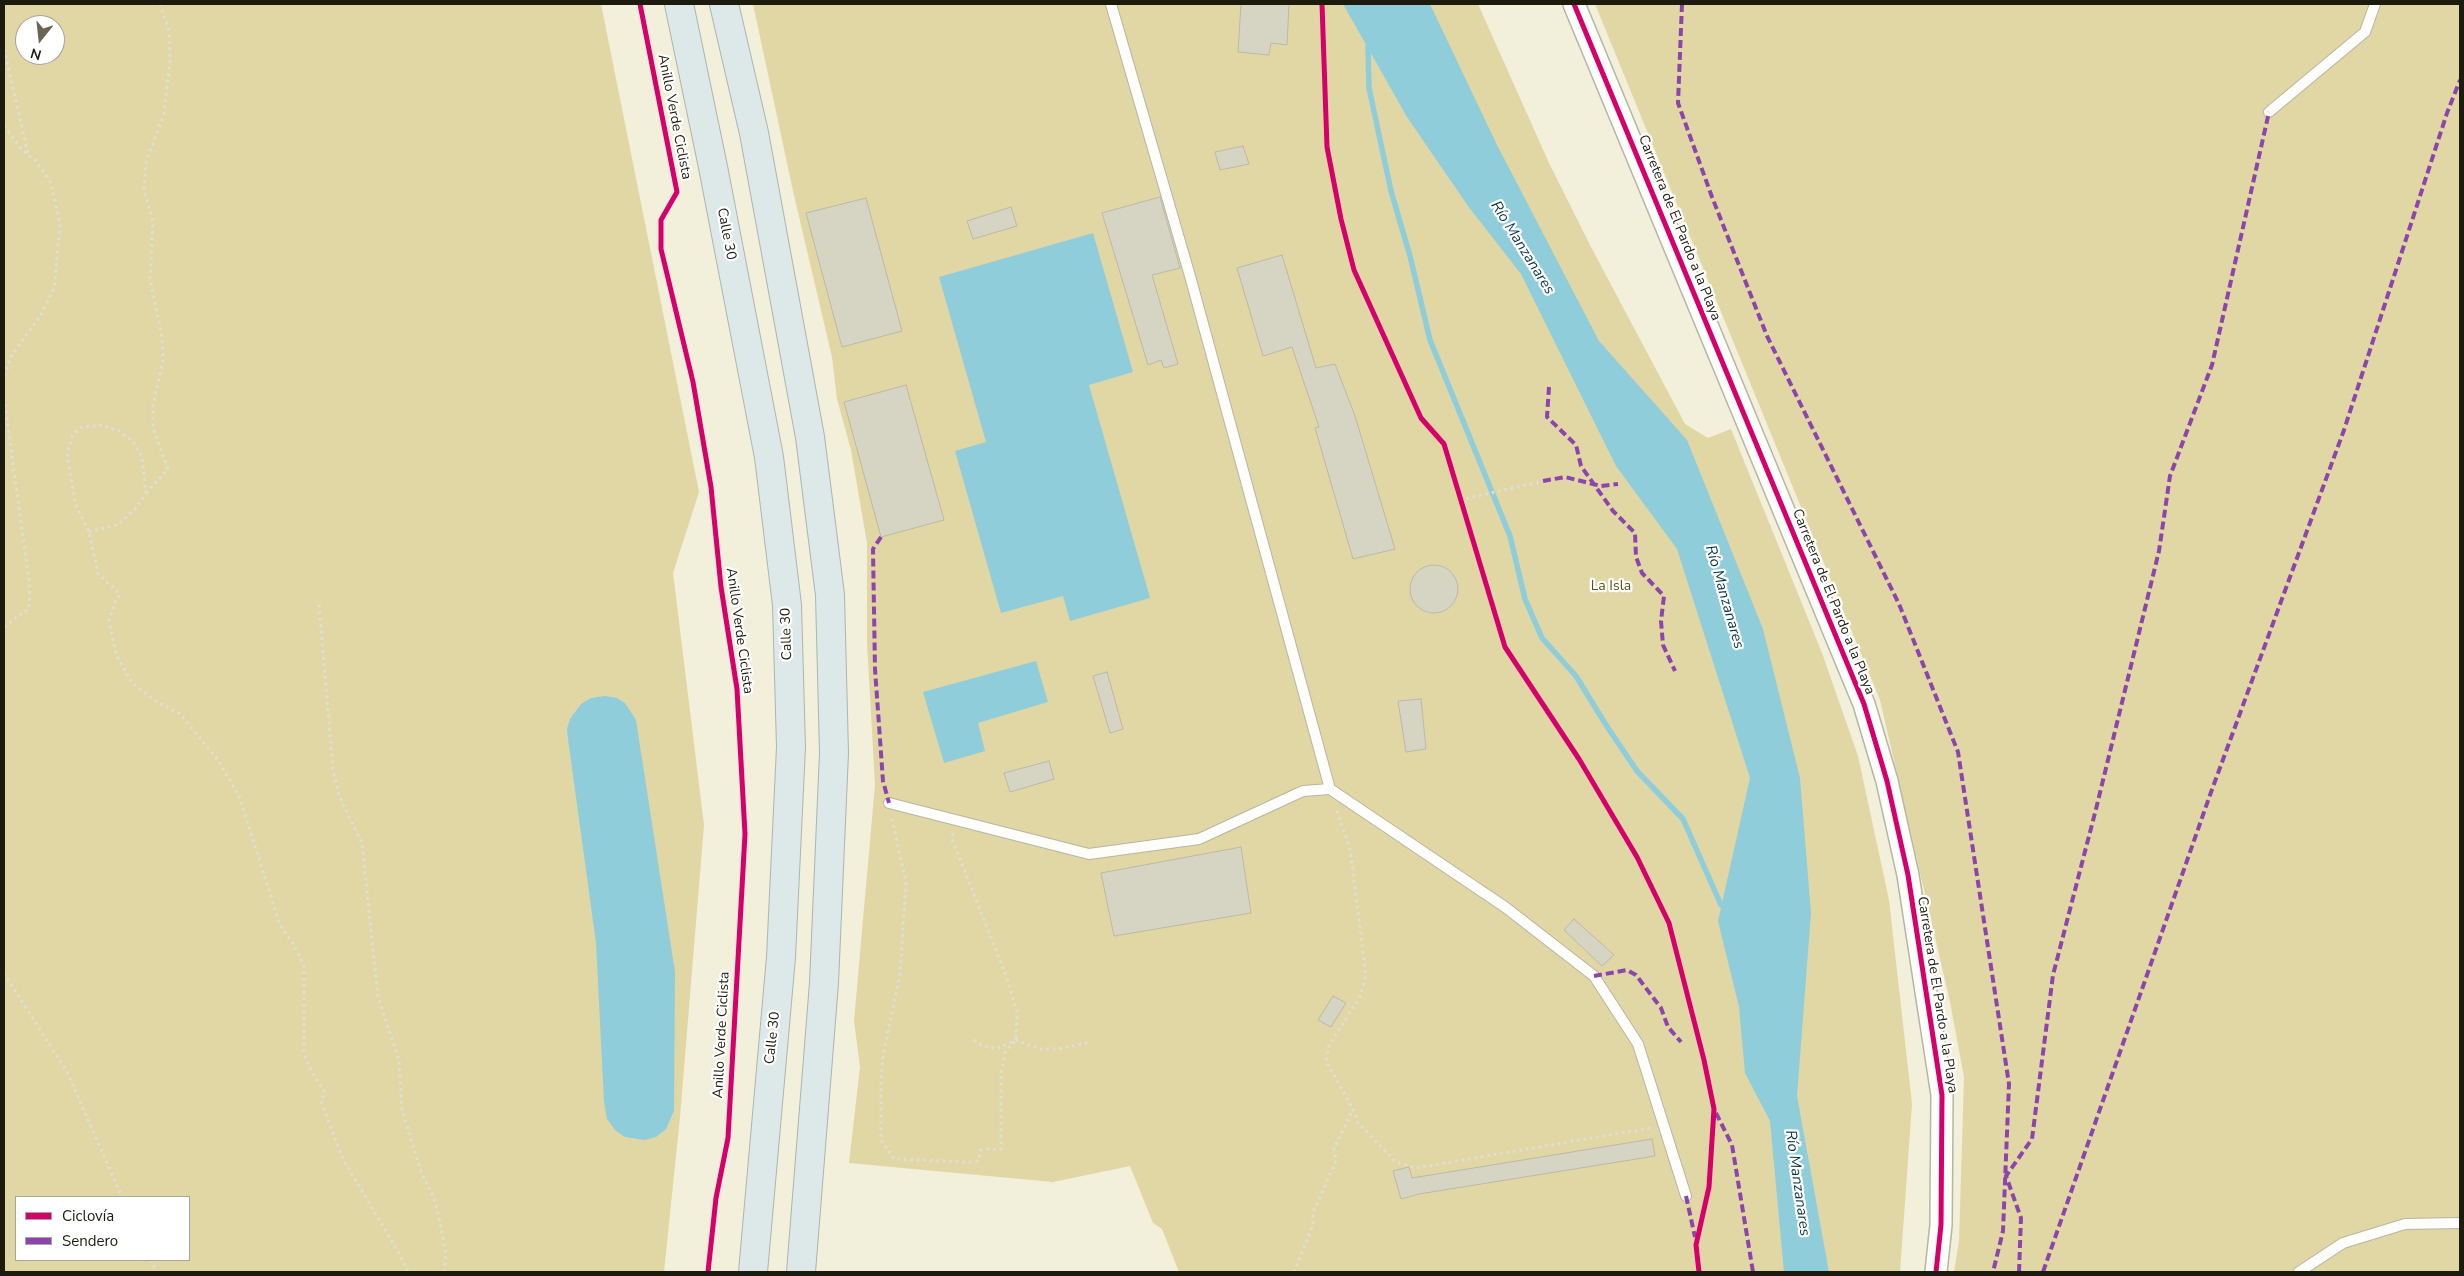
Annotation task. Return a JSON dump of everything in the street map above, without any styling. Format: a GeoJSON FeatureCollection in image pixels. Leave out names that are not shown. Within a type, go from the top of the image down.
{"type":"FeatureCollection","features":[{"type":"Feature","properties":{"kind":"highway","name":"Calle 30"},"geometry":{"type":"LineString","coordinates":[[679,4],[713,167],[769,457],[786,606],[791,747],[781,957],[753,1272]]}},
{"type":"Feature","properties":{"kind":"highway"},"geometry":{"type":"LineString","coordinates":[[724,4],[754,133],[808,427],[830,595],[833,772],[824,983],[801,1272]]}},
{"type":"Feature","properties":{"kind":"highway"},"geometry":{"type":"LineString","coordinates":[[742,1272],[757,1227]]}},
{"type":"Feature","properties":{"kind":"street","name":"Carretera de El Pardo a la Playa"},"geometry":{"type":"LineString","coordinates":[[1574,4],[1864,704],[1887,781],[1908,875],[1942,1096],[1941,1225],[1936,1272]]}},
{"type":"Feature","properties":{"kind":"lane"},"geometry":{"type":"LineString","coordinates":[[1111,4],[1190,276],[1330,789]]}},
{"type":"Feature","properties":{"kind":"lane"},"geometry":{"type":"LineString","coordinates":[[2269,112],[2365,32],[2375,4]]}},
{"type":"Feature","properties":{"kind":"lane"},"geometry":{"type":"LineString","coordinates":[[889,803],[1089,854],[1199,840],[1303,791],[1330,789],[1505,907],[1594,976],[1638,1044],[1686,1196]]}},
{"type":"Feature","properties":{"kind":"lane"},"geometry":{"type":"LineString","coordinates":[[2299,1272],[2343,1243],[2405,1224],[2460,1223]]}},
{"type":"Feature","properties":{"kind":"path"},"geometry":{"type":"LineString","coordinates":[[89,532],[118,524],[135,509],[146,492],[168,469],[153,428],[153,405],[163,362],[162,337],[150,279],[153,222],[144,190],[146,162],[164,114],[170,60],[168,31],[160,4]]}},
{"type":"Feature","properties":{"kind":"path"},"geometry":{"type":"LineString","coordinates":[[4,49],[28,154]]}},
{"type":"Feature","properties":{"kind":"path"},"geometry":{"type":"LineString","coordinates":[[4,126],[36,161],[51,183],[56,199],[60,225],[54,288],[41,315],[12,355],[4,377]]}},
{"type":"Feature","properties":{"kind":"path"},"geometry":{"type":"LineString","coordinates":[[4,398],[30,588],[29,608],[4,627]]}},
{"type":"Feature","properties":{"kind":"path"},"geometry":{"type":"LineString","coordinates":[[146,492],[142,457],[133,441],[119,431],[102,425],[82,427],[73,434],[67,453],[75,503],[89,532],[98,574],[120,594],[114,604],[109,621],[116,654],[132,683],[156,701],[180,714],[218,760],[239,796],[280,925],[294,945],[304,966],[304,1052],[308,1065],[325,1093],[321,1101],[343,1159],[400,1255],[408,1272]]}},
{"type":"Feature","properties":{"kind":"path"},"geometry":{"type":"LineString","coordinates":[[1460,500],[1543,481]]}},
{"type":"Feature","properties":{"kind":"path"},"geometry":{"type":"LineString","coordinates":[[1458,491],[1463,508]]}},
{"type":"Feature","properties":{"kind":"path"},"geometry":{"type":"LineString","coordinates":[[320,605],[333,768],[339,796],[362,843],[378,997],[399,1060],[402,1110],[422,1174],[434,1198],[440,1222],[446,1254],[444,1272]]}},
{"type":"Feature","properties":{"kind":"path"},"geometry":{"type":"LineString","coordinates":[[1330,789],[1350,849],[1366,975],[1360,997],[1329,1045],[1326,1061],[1353,1110],[1358,1123],[1396,1162],[1416,1168],[1650,1128]]}},
{"type":"Feature","properties":{"kind":"path"},"geometry":{"type":"LineString","coordinates":[[889,803],[906,882],[900,974],[883,1056],[881,1079],[881,1140],[894,1159],[968,1162],[978,1161],[981,1150],[1001,1149],[1000,1075],[1005,1052],[1016,1040],[1017,1012],[1007,978],[952,839],[955,820]]}},
{"type":"Feature","properties":{"kind":"path"},"geometry":{"type":"LineString","coordinates":[[4,973],[68,1074],[122,1196]]}},
{"type":"Feature","properties":{"kind":"path"},"geometry":{"type":"LineString","coordinates":[[974,1040],[981,1045],[996,1049],[1016,1040],[1041,1049],[1058,1049],[1087,1044]]}},
{"type":"Feature","properties":{"kind":"path"},"geometry":{"type":"LineString","coordinates":[[1294,1272],[1313,1225],[1313,1212],[1336,1161],[1334,1149],[1353,1110]]}},
{"type":"Feature","properties":{"kind":"path"},"geometry":{"type":"LineString","coordinates":[[151,1261],[157,1272]]}},
{"type":"Feature","properties":{"kind":"green space"},"geometry":{"type":"Polygon","coordinates":[[[4,4],[601,4],[699,492],[673,573],[704,825],[680,1117],[664,1272],[4,1272],[4,4]]]}},
{"type":"Feature","properties":{"kind":"green space","name":"La Isla"},"geometry":{"type":"Polygon","coordinates":[[[753,4],[1478,4],[1549,163],[1591,247],[1685,424],[1708,438],[1731,429],[1822,653],[1858,756],[1889,900],[1912,1104],[1900,1272],[1179,1272],[1162,1229],[1153,1223],[1130,1166],[1053,1182],[849,1163],[860,1067],[854,1021],[875,785],[867,642],[867,543],[851,450],[837,399],[832,357],[793,191],[753,4]]]}},
{"type":"Feature","properties":{"kind":"green space"},"geometry":{"type":"Polygon","coordinates":[[[1595,4],[2460,4],[2460,1272],[1954,1272],[1959,1241],[1964,1077],[1950,1002],[1880,700],[1595,4]]]}},
{"type":"Feature","properties":{"kind":"water","name":"Río Manzanares"},"geometry":{"type":"Polygon","coordinates":[[[1343,4],[1430,4],[1496,143],[1599,341],[1687,440],[1763,629],[1800,778],[1811,913],[1797,1096],[1829,1272],[1784,1272],[1770,1121],[1745,1073],[1739,1007],[1718,921],[1750,778],[1677,549],[1616,466],[1521,274],[1468,206],[1407,117],[1343,4]]]}},
{"type":"Feature","properties":{"kind":"water"},"geometry":{"type":"Polygon","coordinates":[[[1093,233],[1133,372],[1089,385],[1150,598],[1070,621],[1063,596],[1001,613],[955,451],[986,442],[939,277],[1093,233]]]}},
{"type":"Feature","properties":{"kind":"water"},"geometry":{"type":"Polygon","coordinates":[[[1036,661],[1048,702],[978,723],[985,751],[944,763],[923,692],[1036,661]]]}},
{"type":"Feature","properties":{"kind":"water"},"geometry":{"type":"Polygon","coordinates":[[[605,696],[617,698],[625,703],[636,720],[675,972],[674,1111],[666,1129],[656,1137],[645,1140],[625,1137],[616,1131],[607,1119],[604,1102],[596,943],[567,729],[570,719],[581,704],[591,698],[605,696]]]}},
{"type":"Feature","properties":{"kind":"building"},"geometry":{"type":"Polygon","coordinates":[[[1241,4],[1289,4],[1287,45],[1271,43],[1269,55],[1238,52],[1241,4]]]}},
{"type":"Feature","properties":{"kind":"building"},"geometry":{"type":"Polygon","coordinates":[[[1243,146],[1249,164],[1220,170],[1215,152],[1243,146]]]}},
{"type":"Feature","properties":{"kind":"building"},"geometry":{"type":"Polygon","coordinates":[[[1160,197],[1180,268],[1152,275],[1178,364],[1164,368],[1161,360],[1148,365],[1102,213],[1160,197]]]}},
{"type":"Feature","properties":{"kind":"building"},"geometry":{"type":"Polygon","coordinates":[[[866,198],[902,331],[842,347],[806,213],[866,198]]]}},
{"type":"Feature","properties":{"kind":"building"},"geometry":{"type":"Polygon","coordinates":[[[1011,207],[1017,226],[973,239],[967,221],[1011,207]]]}},
{"type":"Feature","properties":{"kind":"building"},"geometry":{"type":"Polygon","coordinates":[[[1282,255],[1316,368],[1335,364],[1355,416],[1395,549],[1353,559],[1315,428],[1319,427],[1292,347],[1263,356],[1237,268],[1282,255]]]}},
{"type":"Feature","properties":{"kind":"building"},"geometry":{"type":"Polygon","coordinates":[[[906,385],[944,520],[881,537],[844,402],[906,385]]]}},
{"type":"Feature","properties":{"kind":"building"},"geometry":{"type":"Polygon","coordinates":[[[1434,565],[1443,567],[1451,572],[1456,580],[1458,589],[1456,598],[1451,606],[1443,611],[1434,613],[1425,611],[1417,606],[1412,598],[1410,589],[1412,580],[1417,572],[1425,567],[1434,565]]]}},
{"type":"Feature","properties":{"kind":"building"},"geometry":{"type":"Polygon","coordinates":[[[1107,672],[1123,729],[1110,733],[1093,676],[1107,672]]]}},
{"type":"Feature","properties":{"kind":"building"},"geometry":{"type":"Polygon","coordinates":[[[1421,699],[1426,749],[1406,752],[1398,701],[1421,699]]]}},
{"type":"Feature","properties":{"kind":"building"},"geometry":{"type":"Polygon","coordinates":[[[1049,761],[1054,779],[1010,792],[1004,773],[1049,761]]]}},
{"type":"Feature","properties":{"kind":"building"},"geometry":{"type":"Polygon","coordinates":[[[1241,847],[1251,913],[1114,936],[1101,873],[1241,847]]]}},
{"type":"Feature","properties":{"kind":"building"},"geometry":{"type":"Polygon","coordinates":[[[1574,919],[1614,955],[1602,966],[1564,930],[1574,919]]]}},
{"type":"Feature","properties":{"kind":"building"},"geometry":{"type":"Polygon","coordinates":[[[1333,996],[1346,1003],[1331,1027],[1318,1020],[1333,996]]]}},
{"type":"Feature","properties":{"kind":"building"},"geometry":{"type":"Polygon","coordinates":[[[1652,1139],[1655,1156],[1419,1194],[1401,1199],[1393,1171],[1409,1167],[1412,1178],[1652,1139]]]}},
{"type":"Feature","properties":{"kind":"waterway"},"geometry":{"type":"LineString","coordinates":[[1368,47],[1369,88],[1391,191],[1410,256],[1430,340],[1510,536],[1525,599],[1542,638],[1576,676],[1637,771],[1683,819],[1721,905]]}},
{"type":"Feature","properties":{"kind":"marked path"},"geometry":{"type":"LineString","coordinates":[[1682,4],[1678,103],[1712,197],[1767,336],[1899,604],[1958,752],[2009,1084],[2003,1231],[1993,1272]]}},
{"type":"Feature","properties":{"kind":"marked path"},"geometry":{"type":"LineString","coordinates":[[2043,1272],[2210,795],[2344,430],[2447,113],[2460,80]]}},
{"type":"Feature","properties":{"kind":"marked path"},"geometry":{"type":"LineString","coordinates":[[2019,1272],[2021,1218],[2006,1176],[2032,1139],[2053,975],[2159,551],[2170,476],[2212,365],[2269,112]]}},
{"type":"Feature","properties":{"kind":"marked path"},"geometry":{"type":"LineString","coordinates":[[1549,387],[1547,417],[1576,445],[1581,466],[1613,511],[1635,533],[1636,557],[1642,573],[1664,596],[1661,621],[1663,645],[1675,671]]}},
{"type":"Feature","properties":{"kind":"marked path"},"geometry":{"type":"LineString","coordinates":[[1543,481],[1565,477],[1601,486],[1618,484]]}},
{"type":"Feature","properties":{"kind":"marked path"},"geometry":{"type":"LineString","coordinates":[[881,537],[873,549],[875,669],[883,781],[889,803]]}},
{"type":"Feature","properties":{"kind":"marked path"},"geometry":{"type":"LineString","coordinates":[[1594,976],[1627,970],[1636,975],[1661,1008],[1668,1027],[1681,1042]]}},
{"type":"Feature","properties":{"kind":"marked path"},"geometry":{"type":"LineString","coordinates":[[1716,1113],[1732,1145],[1753,1272]]}},
{"type":"Feature","properties":{"kind":"marked path"},"geometry":{"type":"LineString","coordinates":[[1686,1196],[1695,1237]]}},
{"type":"Feature","properties":{"kind":"cycle path","name":"Anillo Verde Ciclista"},"geometry":{"type":"LineString","coordinates":[[640,4],[677,192],[661,220],[661,249],[693,382],[711,487],[721,587],[737,689],[745,834],[728,1138],[716,1198],[708,1272]]}},
{"type":"Feature","properties":{"kind":"cycle path"},"geometry":{"type":"LineString","coordinates":[[1322,4],[1327,147],[1341,219],[1354,270],[1421,418],[1444,444],[1505,647],[1579,759],[1637,857],[1669,923],[1704,1060],[1714,1109],[1709,1187],[1696,1245],[1699,1272]]}},
{"type":"Feature","properties":{"kind":"cycle path"},"geometry":{"type":"LineString","coordinates":[[1574,4],[1864,704],[1887,781],[1908,875],[1942,1095],[1941,1225],[1936,1272]]}}]}
